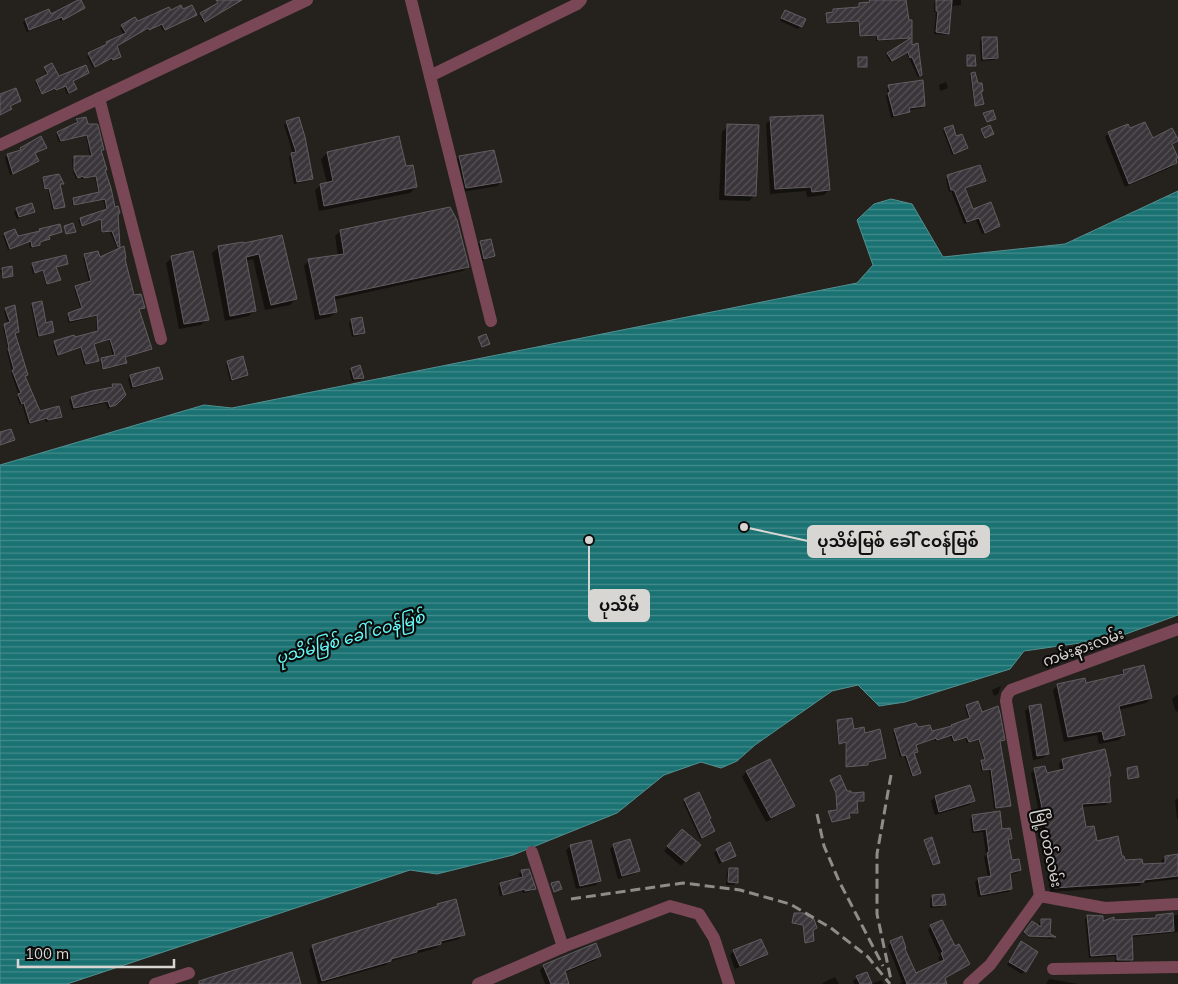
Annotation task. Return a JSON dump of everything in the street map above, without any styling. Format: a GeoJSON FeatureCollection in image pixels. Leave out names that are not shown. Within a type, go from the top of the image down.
{"type":"FeatureCollection","features":[{"type":"Feature","properties":{"kind":"street"},"geometry":{"type":"LineString","coordinates":[[0,145],[307,0]]}},
{"type":"Feature","properties":{"kind":"street"},"geometry":{"type":"LineString","coordinates":[[411,0],[491,321]]}},
{"type":"Feature","properties":{"kind":"street"},"geometry":{"type":"LineString","coordinates":[[430,76],[577,4],[580,0]]}},
{"type":"Feature","properties":{"kind":"street"},"geometry":{"type":"LineString","coordinates":[[99,98],[161,339]]}},
{"type":"Feature","properties":{"kind":"street","name":"ကမ်းနားလမ်း"},"geometry":{"type":"LineString","coordinates":[[1006,701],[1007,695],[1011,690],[1178,629]]}},
{"type":"Feature","properties":{"kind":"street","name":"မြို့ပတ်လမ်း"},"geometry":{"type":"LineString","coordinates":[[1006,701],[1040,896],[1105,908],[1178,904]]}},
{"type":"Feature","properties":{"kind":"street"},"geometry":{"type":"LineString","coordinates":[[532,852],[563,947]]}},
{"type":"Feature","properties":{"kind":"street"},"geometry":{"type":"LineString","coordinates":[[968,984],[990,965],[1040,896]]}},
{"type":"Feature","properties":{"kind":"street"},"geometry":{"type":"LineString","coordinates":[[478,984],[563,947],[670,906],[699,914],[714,938],[729,984]]}},
{"type":"Feature","properties":{"kind":"street"},"geometry":{"type":"LineString","coordinates":[[1053,969],[1178,967]]}},
{"type":"Feature","properties":{"kind":"street"},"geometry":{"type":"LineString","coordinates":[[155,984],[188,973]]}},
{"type":"Feature","properties":{"kind":"water"},"geometry":{"type":"Polygon","coordinates":[[[1178,191],[1178,615],[1115,638],[1024,651],[1010,669],[905,702],[879,706],[858,685],[832,691],[755,745],[737,761],[721,768],[701,762],[664,775],[617,813],[513,855],[437,874],[410,870],[67,984],[0,984],[0,465],[204,405],[232,408],[857,283],[873,265],[857,220],[874,204],[891,199],[912,204],[943,257],[1065,244],[1178,191]]]}},
{"type":"Feature","properties":{"kind":"building"},"geometry":{"type":"Polygon","coordinates":[[[81,0],[85,8],[63,20],[62,17],[29,30],[25,19],[49,9],[51,14],[81,0]]]}},
{"type":"Feature","properties":{"kind":"building"},"geometry":{"type":"Polygon","coordinates":[[[216,0],[242,0],[205,22],[200,13],[218,3],[216,0]]]}},
{"type":"Feature","properties":{"kind":"building"},"geometry":{"type":"Polygon","coordinates":[[[869,0],[906,0],[909,20],[912,20],[912,45],[918,43],[922,75],[920,76],[908,52],[892,61],[887,53],[911,38],[878,40],[877,35],[860,36],[859,21],[827,23],[826,13],[833,12],[833,9],[859,7],[859,3],[870,2],[869,0]]]}},
{"type":"Feature","properties":{"kind":"building"},"geometry":{"type":"Polygon","coordinates":[[[936,0],[952,0],[949,34],[936,32],[938,11],[936,11],[936,0]]]}},
{"type":"Feature","properties":{"kind":"building"},"geometry":{"type":"Polygon","coordinates":[[[181,5],[183,9],[192,5],[197,15],[165,30],[162,24],[149,30],[148,28],[117,46],[121,57],[113,60],[112,58],[95,67],[88,53],[126,33],[121,25],[135,17],[138,21],[169,7],[171,10],[181,5]]]}},
{"type":"Feature","properties":{"kind":"building"},"geometry":{"type":"Polygon","coordinates":[[[785,10],[806,19],[802,27],[781,18],[785,10]]]}},
{"type":"Feature","properties":{"kind":"building"},"geometry":{"type":"Polygon","coordinates":[[[982,37],[997,37],[998,58],[983,59],[982,37]]]}},
{"type":"Feature","properties":{"kind":"building"},"geometry":{"type":"Polygon","coordinates":[[[967,55],[975,55],[976,66],[967,66],[967,55]]]}},
{"type":"Feature","properties":{"kind":"building"},"geometry":{"type":"Polygon","coordinates":[[[858,57],[867,57],[867,67],[858,67],[858,57]]]}},
{"type":"Feature","properties":{"kind":"building"},"geometry":{"type":"Polygon","coordinates":[[[52,63],[59,76],[86,65],[89,73],[73,81],[77,89],[69,93],[66,86],[56,90],[55,88],[42,94],[36,80],[48,74],[44,67],[52,63]]]}},
{"type":"Feature","properties":{"kind":"building"},"geometry":{"type":"Polygon","coordinates":[[[975,72],[978,83],[982,83],[983,91],[981,92],[984,104],[975,106],[971,73],[975,72]]]}},
{"type":"Feature","properties":{"kind":"building"},"geometry":{"type":"Polygon","coordinates":[[[923,80],[925,106],[909,108],[910,112],[894,116],[888,93],[890,92],[888,85],[923,80]]]}},
{"type":"Feature","properties":{"kind":"building"},"geometry":{"type":"Polygon","coordinates":[[[16,88],[21,101],[10,106],[12,109],[0,115],[0,94],[16,88]]]}},
{"type":"Feature","properties":{"kind":"building"},"geometry":{"type":"Polygon","coordinates":[[[993,110],[996,119],[987,122],[983,113],[993,110]]]}},
{"type":"Feature","properties":{"kind":"building"},"geometry":{"type":"Polygon","coordinates":[[[823,115],[830,190],[812,192],[811,187],[775,189],[770,117],[823,115]]]}},
{"type":"Feature","properties":{"kind":"building"},"geometry":{"type":"Polygon","coordinates":[[[86,117],[88,124],[98,125],[104,150],[101,150],[107,170],[105,170],[115,207],[118,206],[120,213],[118,214],[120,247],[118,247],[112,231],[102,232],[101,219],[82,226],[80,218],[107,209],[105,199],[74,205],[73,198],[99,192],[96,176],[78,178],[74,170],[74,156],[92,156],[87,135],[61,141],[57,132],[78,122],[76,119],[86,117]]]}},
{"type":"Feature","properties":{"kind":"building"},"geometry":{"type":"Polygon","coordinates":[[[299,117],[313,179],[297,182],[291,153],[296,152],[286,121],[299,117]]]}},
{"type":"Feature","properties":{"kind":"building"},"geometry":{"type":"Polygon","coordinates":[[[1145,122],[1153,138],[1172,128],[1178,139],[1178,141],[1172,144],[1178,158],[1176,158],[1177,163],[1129,184],[1108,132],[1128,124],[1130,128],[1145,122]]]}},
{"type":"Feature","properties":{"kind":"building"},"geometry":{"type":"Polygon","coordinates":[[[727,124],[759,125],[756,196],[725,195],[727,124]]]}},
{"type":"Feature","properties":{"kind":"building"},"geometry":{"type":"Polygon","coordinates":[[[953,125],[956,136],[962,134],[968,148],[954,154],[944,128],[953,125]]]}},
{"type":"Feature","properties":{"kind":"building"},"geometry":{"type":"Polygon","coordinates":[[[990,125],[994,134],[985,138],[981,129],[990,125]]]}},
{"type":"Feature","properties":{"kind":"building"},"geometry":{"type":"Polygon","coordinates":[[[41,136],[47,148],[35,153],[39,161],[13,174],[7,154],[21,150],[20,148],[41,136]]]}},
{"type":"Feature","properties":{"kind":"building"},"geometry":{"type":"Polygon","coordinates":[[[399,136],[406,166],[413,165],[417,187],[324,206],[320,184],[333,181],[327,152],[399,136]]]}},
{"type":"Feature","properties":{"kind":"building"},"geometry":{"type":"Polygon","coordinates":[[[494,150],[502,182],[466,188],[459,156],[494,150]]]}},
{"type":"Feature","properties":{"kind":"building"},"geometry":{"type":"Polygon","coordinates":[[[980,165],[986,181],[965,188],[973,209],[991,202],[1000,226],[985,233],[979,218],[967,222],[954,190],[951,190],[947,175],[980,165]]]}},
{"type":"Feature","properties":{"kind":"building"},"geometry":{"type":"Polygon","coordinates":[[[59,174],[64,184],[60,184],[65,207],[54,209],[49,188],[45,189],[43,177],[59,174]]]}},
{"type":"Feature","properties":{"kind":"building"},"geometry":{"type":"Polygon","coordinates":[[[32,203],[35,212],[19,217],[16,208],[32,203]]]}},
{"type":"Feature","properties":{"kind":"building"},"geometry":{"type":"Polygon","coordinates":[[[450,207],[457,220],[469,267],[334,296],[337,312],[320,315],[308,259],[344,254],[340,230],[450,207]]]}},
{"type":"Feature","properties":{"kind":"building"},"geometry":{"type":"Polygon","coordinates":[[[73,223],[76,232],[66,234],[64,226],[73,223]]]}},
{"type":"Feature","properties":{"kind":"building"},"geometry":{"type":"Polygon","coordinates":[[[60,224],[62,232],[49,236],[50,239],[32,247],[31,241],[10,249],[4,233],[15,229],[18,236],[60,224]]]}},
{"type":"Feature","properties":{"kind":"building"},"geometry":{"type":"Polygon","coordinates":[[[282,235],[297,299],[271,305],[259,254],[246,257],[256,311],[230,316],[218,246],[282,235]]]}},
{"type":"Feature","properties":{"kind":"building"},"geometry":{"type":"Polygon","coordinates":[[[491,239],[495,256],[484,259],[480,241],[491,239]]]}},
{"type":"Feature","properties":{"kind":"building"},"geometry":{"type":"Polygon","coordinates":[[[124,246],[125,259],[134,295],[141,294],[145,308],[139,309],[152,349],[125,357],[127,363],[103,369],[101,358],[115,355],[110,339],[94,344],[99,361],[86,364],[81,347],[58,355],[54,341],[98,331],[97,315],[70,321],[68,313],[82,308],[75,286],[91,281],[84,254],[98,251],[100,257],[124,246]]]}},
{"type":"Feature","properties":{"kind":"building"},"geometry":{"type":"Polygon","coordinates":[[[193,251],[209,320],[184,324],[171,256],[193,251]]]}},
{"type":"Feature","properties":{"kind":"building"},"geometry":{"type":"Polygon","coordinates":[[[66,255],[68,264],[56,267],[61,280],[47,284],[43,270],[35,273],[32,263],[66,255]]]}},
{"type":"Feature","properties":{"kind":"building"},"geometry":{"type":"Polygon","coordinates":[[[12,266],[13,276],[3,278],[2,268],[12,266]]]}},
{"type":"Feature","properties":{"kind":"building"},"geometry":{"type":"Polygon","coordinates":[[[42,301],[46,323],[52,321],[54,332],[39,336],[32,303],[42,301]]]}},
{"type":"Feature","properties":{"kind":"building"},"geometry":{"type":"Polygon","coordinates":[[[15,305],[19,332],[15,333],[28,375],[25,376],[40,411],[59,406],[62,417],[48,420],[47,418],[30,423],[24,403],[22,404],[18,394],[21,393],[12,370],[14,370],[4,324],[10,322],[5,308],[15,305]]]}},
{"type":"Feature","properties":{"kind":"building"},"geometry":{"type":"Polygon","coordinates":[[[362,317],[365,333],[354,335],[351,319],[362,317]]]}},
{"type":"Feature","properties":{"kind":"building"},"geometry":{"type":"Polygon","coordinates":[[[486,334],[490,344],[482,347],[478,337],[486,334]]]}},
{"type":"Feature","properties":{"kind":"building"},"geometry":{"type":"Polygon","coordinates":[[[243,356],[248,375],[232,380],[227,361],[243,356]]]}},
{"type":"Feature","properties":{"kind":"building"},"geometry":{"type":"Polygon","coordinates":[[[360,365],[364,378],[354,379],[351,368],[360,365]]]}},
{"type":"Feature","properties":{"kind":"building"},"geometry":{"type":"Polygon","coordinates":[[[159,367],[163,379],[133,387],[130,375],[159,367]]]}},
{"type":"Feature","properties":{"kind":"building"},"geometry":{"type":"Polygon","coordinates":[[[112,384],[121,384],[126,395],[116,405],[110,407],[108,401],[74,408],[71,397],[113,387],[112,384]]]}},
{"type":"Feature","properties":{"kind":"building"},"geometry":{"type":"Polygon","coordinates":[[[11,429],[15,440],[0,445],[0,432],[11,429]]]}},
{"type":"Feature","properties":{"kind":"building"},"geometry":{"type":"Polygon","coordinates":[[[1144,665],[1152,698],[1119,706],[1125,735],[1104,740],[1102,731],[1068,737],[1057,684],[1085,678],[1086,683],[1124,674],[1123,670],[1144,665]]]}},
{"type":"Feature","properties":{"kind":"building"},"geometry":{"type":"Polygon","coordinates":[[[978,701],[982,712],[998,706],[1005,740],[1000,741],[1011,806],[996,808],[991,769],[983,770],[981,760],[985,760],[979,739],[969,742],[967,737],[954,741],[952,735],[916,745],[918,752],[914,753],[921,773],[913,776],[906,755],[902,756],[894,729],[916,723],[918,727],[930,725],[932,731],[952,726],[970,718],[966,705],[978,701]]]}},
{"type":"Feature","properties":{"kind":"building"},"geometry":{"type":"Polygon","coordinates":[[[1041,704],[1049,754],[1037,756],[1029,706],[1041,704]]]}},
{"type":"Feature","properties":{"kind":"building"},"geometry":{"type":"Polygon","coordinates":[[[852,718],[854,729],[864,727],[865,733],[880,729],[886,758],[868,762],[868,765],[846,767],[846,742],[839,744],[837,720],[852,718]]]}},
{"type":"Feature","properties":{"kind":"building"},"geometry":{"type":"Polygon","coordinates":[[[1105,749],[1111,776],[1109,776],[1111,802],[1082,804],[1086,827],[1094,826],[1097,841],[1118,836],[1122,856],[1124,856],[1125,860],[1142,859],[1143,864],[1165,863],[1165,856],[1178,854],[1178,876],[1144,880],[1144,882],[1054,888],[1053,863],[1034,768],[1045,766],[1047,773],[1064,769],[1062,759],[1105,749]]]}},
{"type":"Feature","properties":{"kind":"building"},"geometry":{"type":"Polygon","coordinates":[[[770,759],[795,806],[771,818],[746,771],[770,759]]]}},
{"type":"Feature","properties":{"kind":"building"},"geometry":{"type":"Polygon","coordinates":[[[1137,766],[1139,777],[1128,779],[1127,768],[1137,766]]]}},
{"type":"Feature","properties":{"kind":"building"},"geometry":{"type":"Polygon","coordinates":[[[840,775],[847,791],[852,793],[864,792],[864,801],[857,801],[858,813],[849,813],[850,818],[832,822],[828,811],[837,810],[836,793],[830,780],[840,775]]]}},
{"type":"Feature","properties":{"kind":"building"},"geometry":{"type":"Polygon","coordinates":[[[970,785],[975,801],[939,812],[935,796],[970,785]]]}},
{"type":"Feature","properties":{"kind":"building"},"geometry":{"type":"Polygon","coordinates":[[[699,792],[715,831],[702,838],[684,799],[699,792]]]}},
{"type":"Feature","properties":{"kind":"building"},"geometry":{"type":"Polygon","coordinates":[[[1000,811],[1002,829],[1010,828],[1012,839],[1008,839],[1012,860],[1019,859],[1021,870],[1010,873],[1012,889],[981,895],[978,878],[991,876],[987,853],[989,852],[986,829],[974,831],[972,815],[1000,811]]]}},
{"type":"Feature","properties":{"kind":"building"},"geometry":{"type":"Polygon","coordinates":[[[682,829],[701,845],[686,862],[667,846],[682,829]]]}},
{"type":"Feature","properties":{"kind":"building"},"geometry":{"type":"Polygon","coordinates":[[[932,837],[940,863],[933,865],[924,840],[932,837]]]}},
{"type":"Feature","properties":{"kind":"building"},"geometry":{"type":"Polygon","coordinates":[[[630,839],[640,871],[622,876],[613,844],[630,839]]]}},
{"type":"Feature","properties":{"kind":"building"},"geometry":{"type":"Polygon","coordinates":[[[591,840],[601,881],[580,886],[570,845],[591,840]]]}},
{"type":"Feature","properties":{"kind":"building"},"geometry":{"type":"Polygon","coordinates":[[[730,842],[736,856],[722,862],[716,849],[730,842]]]}},
{"type":"Feature","properties":{"kind":"building"},"geometry":{"type":"Polygon","coordinates":[[[729,868],[738,868],[738,883],[728,882],[729,868]]]}},
{"type":"Feature","properties":{"kind":"building"},"geometry":{"type":"Polygon","coordinates":[[[529,869],[536,889],[525,891],[525,889],[503,895],[500,883],[523,877],[521,870],[529,869]]]}},
{"type":"Feature","properties":{"kind":"building"},"geometry":{"type":"Polygon","coordinates":[[[559,881],[562,889],[554,892],[551,883],[559,881]]]}},
{"type":"Feature","properties":{"kind":"building"},"geometry":{"type":"Polygon","coordinates":[[[944,894],[946,905],[933,906],[932,895],[944,894]]]}},
{"type":"Feature","properties":{"kind":"building"},"geometry":{"type":"Polygon","coordinates":[[[456,899],[465,935],[441,941],[441,944],[417,950],[417,952],[391,959],[391,961],[322,981],[312,945],[456,899]]]}},
{"type":"Feature","properties":{"kind":"building"},"geometry":{"type":"Polygon","coordinates":[[[794,913],[804,913],[814,919],[817,928],[813,930],[814,941],[805,943],[803,925],[792,923],[794,913]]]}},
{"type":"Feature","properties":{"kind":"building"},"geometry":{"type":"Polygon","coordinates":[[[1173,913],[1174,931],[1132,935],[1133,960],[1117,960],[1117,954],[1091,956],[1087,915],[1103,916],[1103,921],[1114,917],[1114,920],[1156,918],[1156,915],[1173,913]]]}},
{"type":"Feature","properties":{"kind":"building"},"geometry":{"type":"Polygon","coordinates":[[[1041,919],[1051,919],[1050,934],[1056,937],[1029,936],[1024,932],[1032,921],[1041,927],[1041,919]]]}},
{"type":"Feature","properties":{"kind":"building"},"geometry":{"type":"Polygon","coordinates":[[[942,920],[955,946],[959,944],[970,964],[945,978],[947,984],[907,984],[890,941],[902,936],[905,949],[916,973],[944,960],[941,953],[943,952],[930,925],[942,920]]]}},
{"type":"Feature","properties":{"kind":"building"},"geometry":{"type":"Polygon","coordinates":[[[761,939],[768,954],[740,966],[733,950],[761,939]]]}},
{"type":"Feature","properties":{"kind":"building"},"geometry":{"type":"Polygon","coordinates":[[[1021,941],[1038,952],[1026,972],[1009,962],[1021,941]]]}},
{"type":"Feature","properties":{"kind":"building"},"geometry":{"type":"Polygon","coordinates":[[[596,943],[601,956],[565,971],[569,984],[551,984],[543,965],[596,943]]]}},
{"type":"Feature","properties":{"kind":"building"},"geometry":{"type":"Polygon","coordinates":[[[292,952],[301,984],[199,984],[199,981],[292,952]]]}},
{"type":"Feature","properties":{"kind":"building"},"geometry":{"type":"Polygon","coordinates":[[[867,972],[872,984],[860,984],[856,976],[867,972]]]}},
{"type":"Feature","properties":{"kind":"railway"},"geometry":{"type":"LineString","coordinates":[[891,775],[877,854],[877,914],[891,980]]}},
{"type":"Feature","properties":{"kind":"railway"},"geometry":{"type":"LineString","coordinates":[[817,814],[824,846],[839,881],[883,966]]}},
{"type":"Feature","properties":{"kind":"railway"},"geometry":{"type":"LineString","coordinates":[[571,899],[683,883],[740,890],[790,904],[831,928],[868,957],[890,984]]}},
{"type":"Feature","properties":{"kind":"place","name":"ပုသိမ်မြစ် ခေါ် ငဝန်မြစ်"},"geometry":{"type":"Point","coordinates":[744,527]}},
{"type":"Feature","properties":{"kind":"place","name":"ပုသိမ်"},"geometry":{"type":"Point","coordinates":[589,540]}}]}
